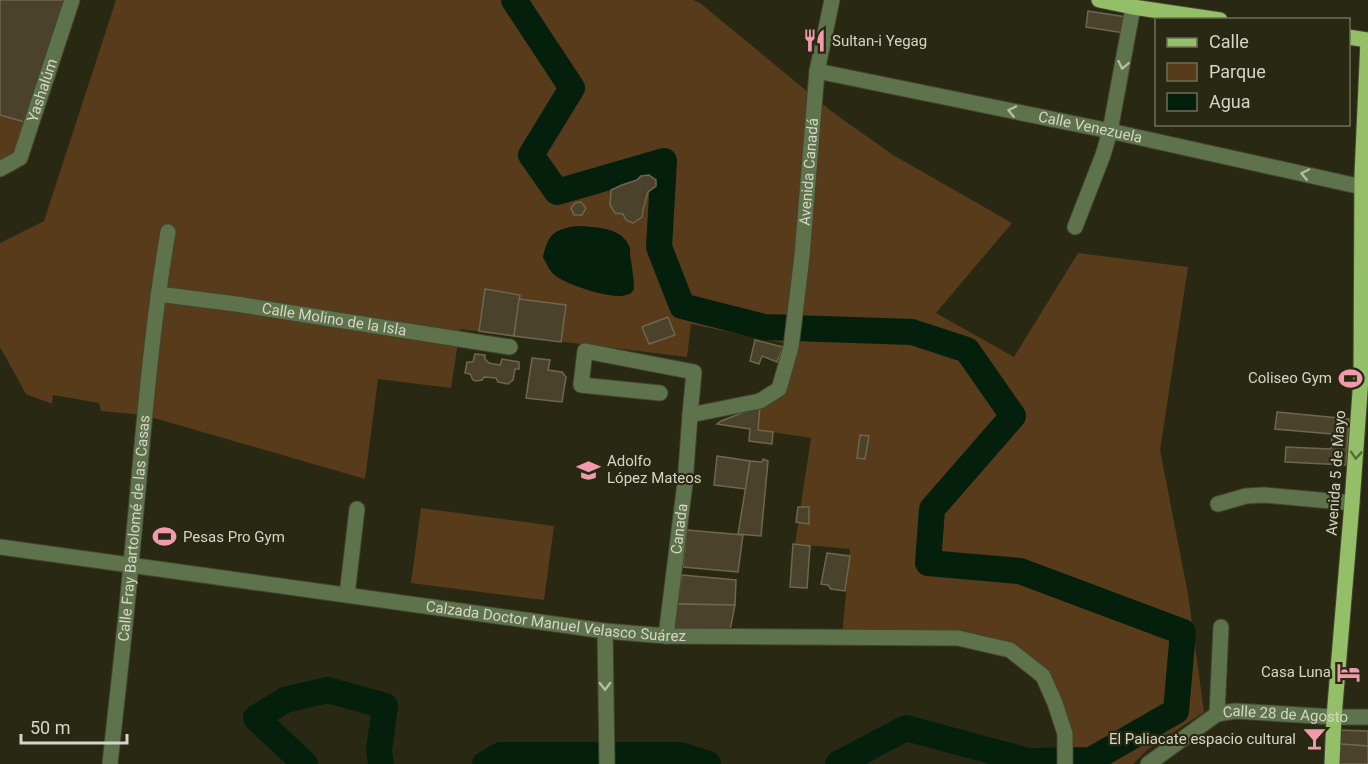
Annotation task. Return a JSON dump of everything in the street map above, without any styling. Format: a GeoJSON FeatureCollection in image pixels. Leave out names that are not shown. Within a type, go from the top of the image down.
{"type":"FeatureCollection","features":[{"type":"Feature","properties":{"kind":"main road"},"geometry":{"type":"LineString","coordinates":[[1099,0],[1133,8],[1206,18]]}},
{"type":"Feature","properties":{"kind":"main road"},"geometry":{"type":"LineString","coordinates":[[1350,38],[1368,40]]}},
{"type":"Feature","properties":{"kind":"main road","name":"Avenida 5 de Mayo"},"geometry":{"type":"LineString","coordinates":[[1332,764],[1334,717],[1365,379],[1364,179],[1368,40]]}},
{"type":"Feature","properties":{"kind":"street","name":"Yashalúm"},"geometry":{"type":"LineString","coordinates":[[0,169],[20,158],[72,0]]}},
{"type":"Feature","properties":{"kind":"street","name":"Avenida Canadá"},"geometry":{"type":"LineString","coordinates":[[690,415],[760,401],[779,389],[791,347],[802,256],[817,71],[832,0]]}},
{"type":"Feature","properties":{"kind":"street"},"geometry":{"type":"LineString","coordinates":[[1075,227],[1110,131],[1133,8]]}},
{"type":"Feature","properties":{"kind":"street","name":"Calle Venezuela"},"geometry":{"type":"LineString","coordinates":[[817,71],[1110,131],[1364,179]]}},
{"type":"Feature","properties":{"kind":"street","name":"Calle Fray Bartolomé de las Casas"},"geometry":{"type":"LineString","coordinates":[[110,764],[144,415],[158,294],[168,232]]}},
{"type":"Feature","properties":{"kind":"street","name":"Calle Molino de la Isla"},"geometry":{"type":"LineString","coordinates":[[158,294],[510,347]]}},
{"type":"Feature","properties":{"kind":"street","name":"Canada"},"geometry":{"type":"LineString","coordinates":[[660,393],[581,385],[585,351],[694,372],[685,483],[666,636]]}},
{"type":"Feature","properties":{"kind":"street"},"geometry":{"type":"LineString","coordinates":[[1218,504],[1246,496],[1264,495],[1353,503]]}},
{"type":"Feature","properties":{"kind":"street"},"geometry":{"type":"LineString","coordinates":[[347,595],[357,509]]}},
{"type":"Feature","properties":{"kind":"street","name":"Calzada Doctor Manuel Velasco Suárez"},"geometry":{"type":"LineString","coordinates":[[0,547],[605,631],[666,636],[958,638],[1010,650],[1043,676],[1065,734],[1065,764]]}},
{"type":"Feature","properties":{"kind":"street"},"geometry":{"type":"LineString","coordinates":[[1217,714],[1221,627]]}},
{"type":"Feature","properties":{"kind":"street"},"geometry":{"type":"LineString","coordinates":[[605,631],[607,764]]}},
{"type":"Feature","properties":{"kind":"street","name":"Calle 28 de Agosto"},"geometry":{"type":"LineString","coordinates":[[1148,764],[1217,714],[1235,711],[1368,717]]}},
{"type":"Feature","properties":{"kind":"green space"},"geometry":{"type":"Polygon","coordinates":[[[116,0],[693,0],[700,3],[831,111],[893,155],[1012,223],[936,313],[1014,357],[1078,253],[1188,267],[1160,450],[1188,594],[1204,712],[1148,749],[1133,764],[1068,764],[1060,701],[1012,648],[842,637],[850,549],[795,544],[811,438],[758,430],[760,406],[798,346],[691,324],[687,357],[460,329],[451,388],[378,379],[365,479],[144,415],[101,411],[99,403],[53,395],[52,404],[26,394],[0,347],[0,243],[44,221],[116,0]]]}},
{"type":"Feature","properties":{"kind":"green space"},"geometry":{"type":"Polygon","coordinates":[[[0,115],[25,122],[18,156],[0,165],[0,115]]]}},
{"type":"Feature","properties":{"kind":"green space"},"geometry":{"type":"Polygon","coordinates":[[[421,508],[554,526],[544,600],[411,583],[421,508]]]}},
{"type":"Feature","properties":{"kind":"water"},"geometry":{"type":"Polygon","coordinates":[[[577,226],[607,229],[625,240],[630,249],[634,289],[631,293],[620,296],[580,288],[557,277],[551,271],[543,257],[547,243],[558,231],[577,226]]]}},
{"type":"Feature","properties":{"kind":"building"},"geometry":{"type":"Polygon","coordinates":[[[0,0],[65,0],[25,122],[0,115],[0,0]]]}},
{"type":"Feature","properties":{"kind":"building"},"geometry":{"type":"Polygon","coordinates":[[[1088,11],[1126,17],[1124,33],[1086,27],[1088,11]]]}},
{"type":"Feature","properties":{"kind":"building"},"geometry":{"type":"Polygon","coordinates":[[[649,175],[656,180],[656,186],[648,192],[642,217],[633,223],[626,220],[623,214],[615,213],[610,205],[611,190],[637,180],[641,176],[649,175]]]}},
{"type":"Feature","properties":{"kind":"building"},"geometry":{"type":"Polygon","coordinates":[[[581,202],[586,208],[582,215],[574,215],[571,208],[575,203],[581,202]]]}},
{"type":"Feature","properties":{"kind":"building"},"geometry":{"type":"Polygon","coordinates":[[[485,289],[520,295],[514,336],[479,331],[485,289]]]}},
{"type":"Feature","properties":{"kind":"building"},"geometry":{"type":"Polygon","coordinates":[[[519,299],[566,305],[561,342],[514,336],[519,299]]]}},
{"type":"Feature","properties":{"kind":"building"},"geometry":{"type":"Polygon","coordinates":[[[668,317],[675,335],[649,344],[642,327],[668,317]]]}},
{"type":"Feature","properties":{"kind":"building"},"geometry":{"type":"Polygon","coordinates":[[[755,340],[783,347],[777,362],[762,356],[759,364],[750,361],[755,340]]]}},
{"type":"Feature","properties":{"kind":"building"},"geometry":{"type":"Polygon","coordinates":[[[475,354],[485,355],[489,363],[500,365],[502,359],[519,362],[519,369],[515,369],[513,380],[508,384],[498,382],[496,378],[484,377],[482,380],[473,380],[470,374],[465,373],[467,362],[473,362],[475,354]]]}},
{"type":"Feature","properties":{"kind":"building"},"geometry":{"type":"Polygon","coordinates":[[[532,358],[550,360],[548,370],[562,372],[566,377],[562,402],[526,398],[532,358]]]}},
{"type":"Feature","properties":{"kind":"building"},"geometry":{"type":"Polygon","coordinates":[[[760,406],[758,430],[773,432],[772,444],[749,441],[750,429],[717,424],[721,421],[760,406]]]}},
{"type":"Feature","properties":{"kind":"building"},"geometry":{"type":"Polygon","coordinates":[[[1277,412],[1349,419],[1346,465],[1285,462],[1286,447],[1331,449],[1332,434],[1275,429],[1277,412]]]}},
{"type":"Feature","properties":{"kind":"building"},"geometry":{"type":"Polygon","coordinates":[[[860,435],[869,436],[865,459],[857,458],[860,435]]]}},
{"type":"Feature","properties":{"kind":"building"},"geometry":{"type":"Polygon","coordinates":[[[717,456],[750,461],[746,489],[714,485],[717,456]]]}},
{"type":"Feature","properties":{"kind":"building"},"geometry":{"type":"Polygon","coordinates":[[[763,459],[768,461],[761,536],[738,534],[750,461],[762,462],[763,459]]]}},
{"type":"Feature","properties":{"kind":"building"},"geometry":{"type":"Polygon","coordinates":[[[798,507],[809,507],[809,524],[796,522],[798,507]]]}},
{"type":"Feature","properties":{"kind":"building"},"geometry":{"type":"Polygon","coordinates":[[[687,530],[743,535],[738,572],[683,567],[687,530]]]}},
{"type":"Feature","properties":{"kind":"building"},"geometry":{"type":"Polygon","coordinates":[[[793,544],[810,546],[807,588],[790,587],[793,544]]]}},
{"type":"Feature","properties":{"kind":"building"},"geometry":{"type":"Polygon","coordinates":[[[827,553],[850,556],[845,591],[831,589],[828,585],[821,584],[827,553]]]}},
{"type":"Feature","properties":{"kind":"building"},"geometry":{"type":"Polygon","coordinates":[[[682,575],[736,580],[735,605],[677,604],[682,575]]]}},
{"type":"Feature","properties":{"kind":"building"},"geometry":{"type":"Polygon","coordinates":[[[677,604],[735,605],[730,630],[672,631],[677,604]]]}},
{"type":"Feature","properties":{"kind":"building"},"geometry":{"type":"Polygon","coordinates":[[[1339,730],[1368,731],[1368,746],[1339,744],[1339,730]]]}},
{"type":"Feature","properties":{"kind":"building"},"geometry":{"type":"Polygon","coordinates":[[[1339,744],[1368,746],[1368,764],[1338,764],[1339,744]]]}},
{"type":"Feature","properties":{"kind":"waterway"},"geometry":{"type":"LineString","coordinates":[[514,0],[572,88],[531,155],[557,192],[664,161],[659,247],[682,306],[764,327],[912,332],[967,350],[1013,416],[932,509],[928,563],[1020,571],[1183,632],[1176,711],[1091,760],[1028,761],[906,728],[838,764]]}},
{"type":"Feature","properties":{"kind":"waterway"},"geometry":{"type":"LineString","coordinates":[[305,764],[256,718],[285,700],[328,690],[385,706],[379,750],[381,764]]}},
{"type":"Feature","properties":{"kind":"waterway"},"geometry":{"type":"LineString","coordinates":[[485,764],[501,755],[680,755],[708,764]]}},
{"type":"Feature","properties":{"kind":"place","name":"Sultan-i Yegag"},"geometry":{"type":"Point","coordinates":[814,41]}},
{"type":"Feature","properties":{"kind":"place","name":"Coliseo Gym"},"geometry":{"type":"Point","coordinates":[1350,378]}},
{"type":"Feature","properties":{"kind":"place","name":"Adolfo López Mateos"},"geometry":{"type":"Point","coordinates":[589,470]}},
{"type":"Feature","properties":{"kind":"place","name":"Pesas Pro Gym"},"geometry":{"type":"Point","coordinates":[165,537]}},
{"type":"Feature","properties":{"kind":"place","name":"Casa Luna"},"geometry":{"type":"Point","coordinates":[1349,672]}},
{"type":"Feature","properties":{"kind":"place","name":"El Paliacate espacio cultural"},"geometry":{"type":"Point","coordinates":[1314,739]}}]}
